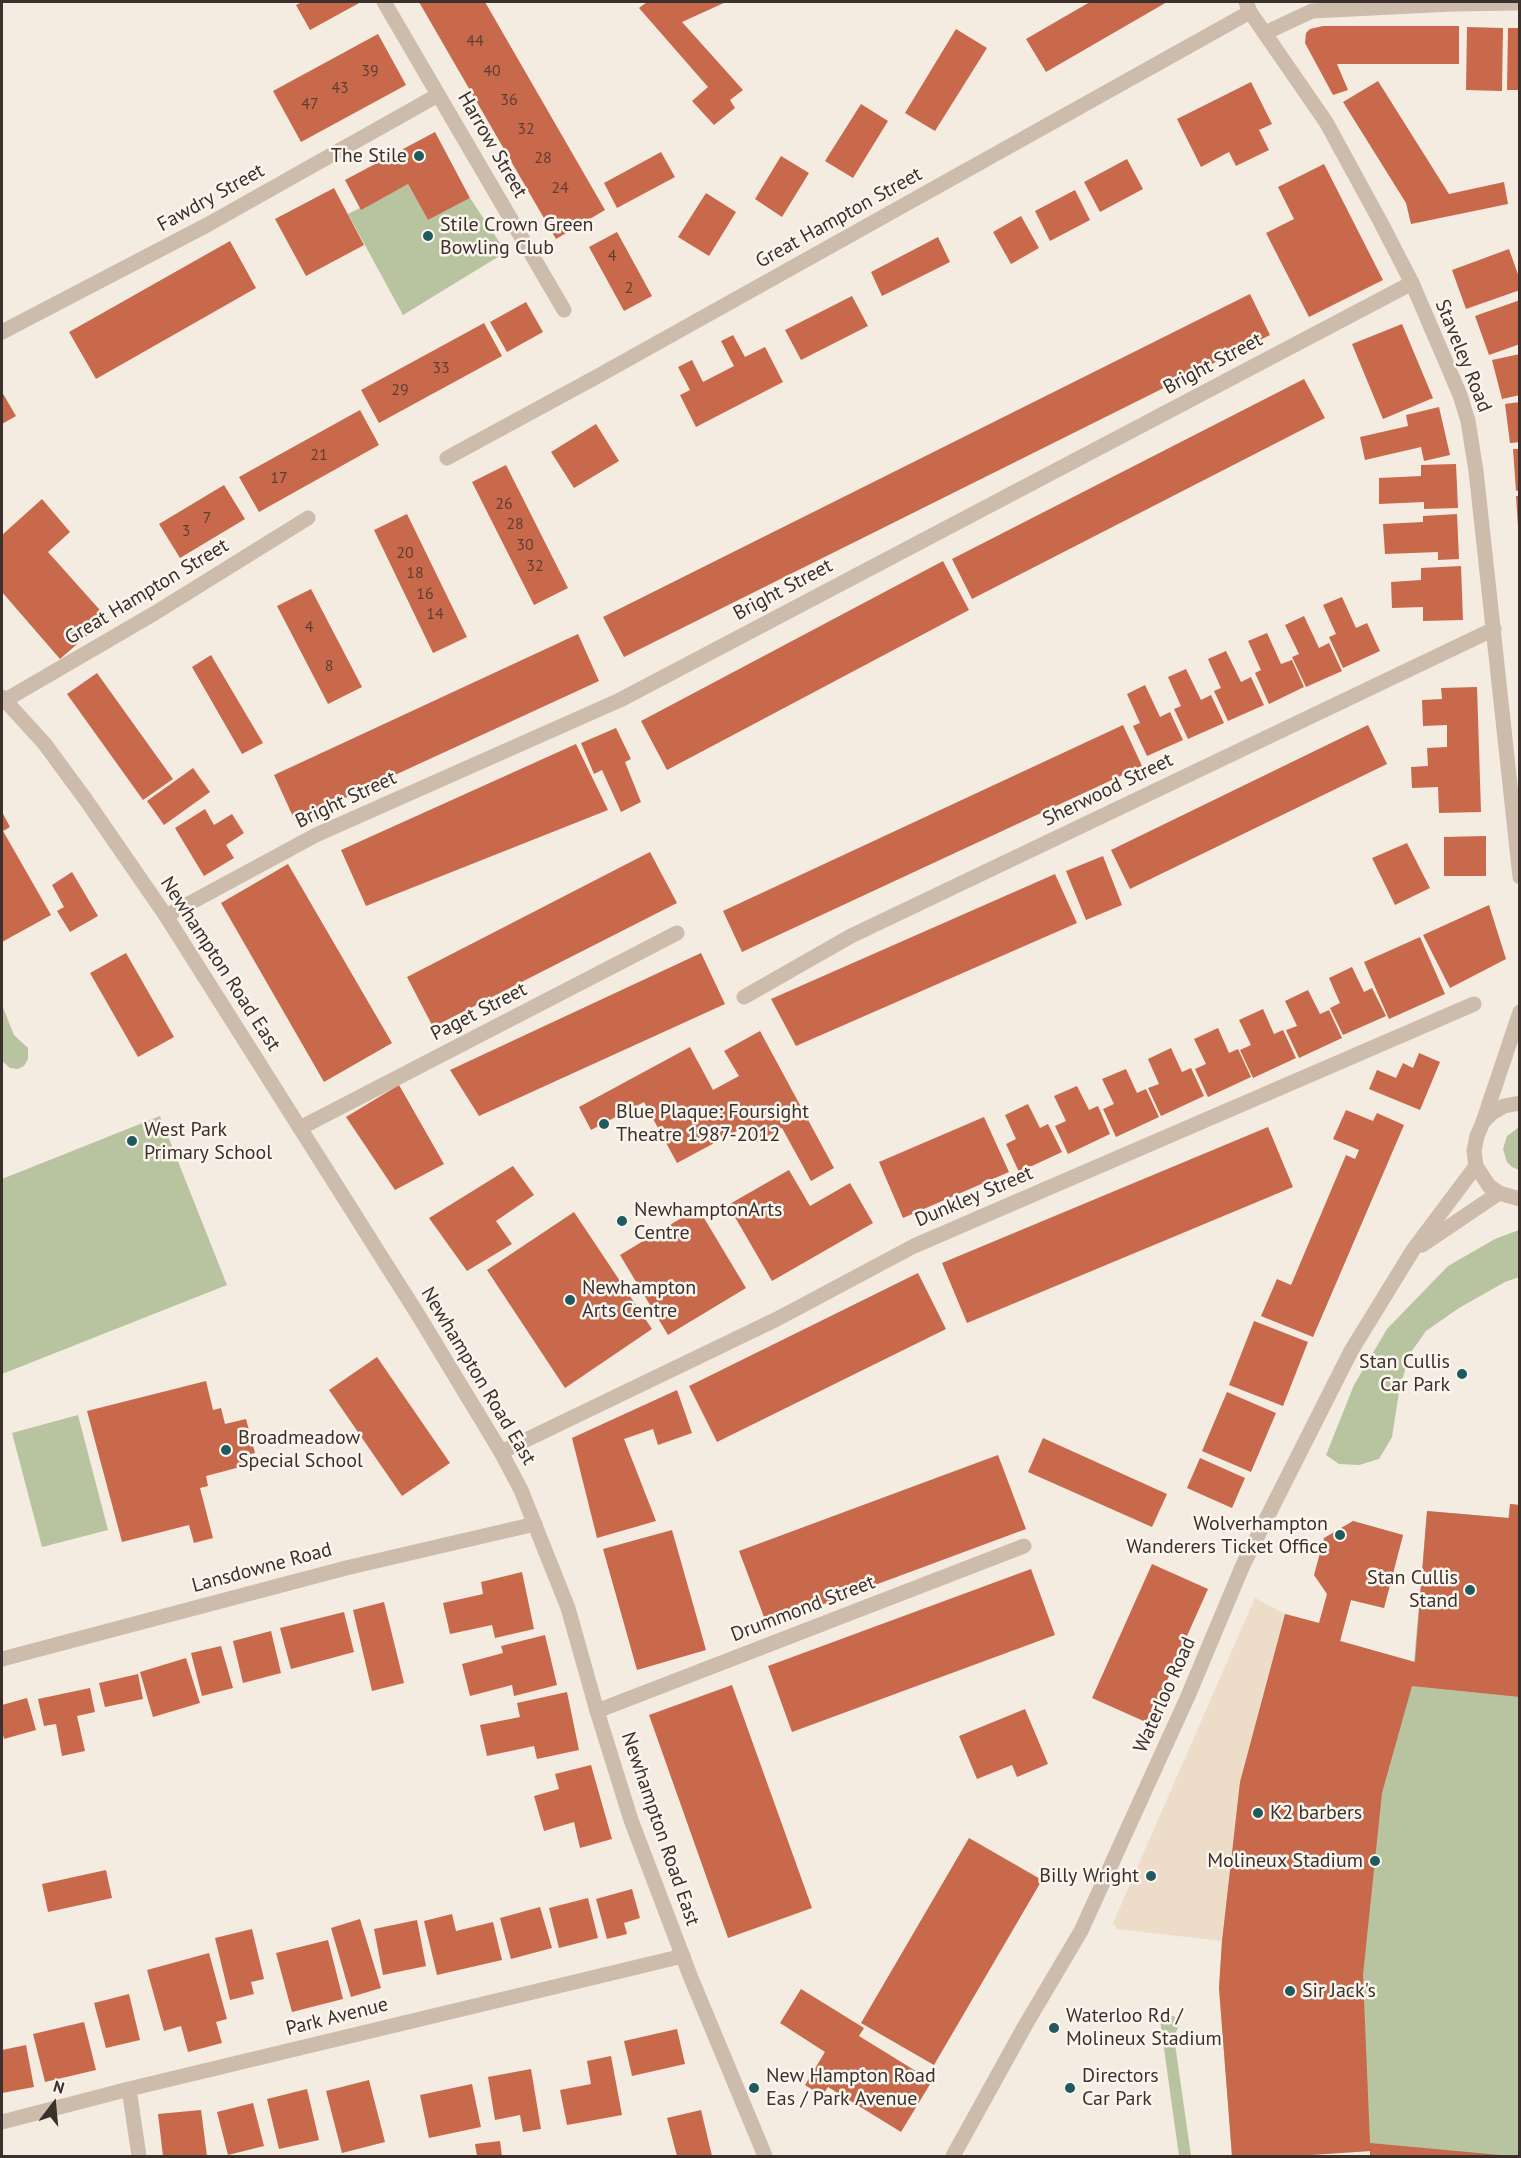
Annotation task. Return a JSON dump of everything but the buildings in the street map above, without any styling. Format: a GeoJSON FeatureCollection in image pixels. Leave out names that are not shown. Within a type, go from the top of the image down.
{"type":"FeatureCollection","features":[{"type":"Feature","properties":{"kind":"street","name":"Harrow Street"},"geometry":{"type":"LineString","coordinates":[[384,2],[564,310]]}},
{"type":"Feature","properties":{"kind":"street"},"geometry":{"type":"LineString","coordinates":[[1265,33],[1312,11],[1520,3]]}},
{"type":"Feature","properties":{"kind":"street","name":"Staveley Road"},"geometry":{"type":"LineString","coordinates":[[1248,7],[1326,122],[1412,283],[1460,395],[1468,421],[1476,471],[1520,878]]}},
{"type":"Feature","properties":{"kind":"street","name":"Great Hampton Street"},"geometry":{"type":"LineString","coordinates":[[447,458],[598,376],[1248,7]]}},
{"type":"Feature","properties":{"kind":"street","name":"Fawdry Street"},"geometry":{"type":"LineString","coordinates":[[2,332],[207,225],[438,95]]}},
{"type":"Feature","properties":{"kind":"street","name":"Bright Street"},"geometry":{"type":"LineString","coordinates":[[166,916],[316,835],[620,700],[1412,283]]}},
{"type":"Feature","properties":{"kind":"street","name":"Great Hampton Street"},"geometry":{"type":"LineString","coordinates":[[3,700],[155,613],[309,518]]}},
{"type":"Feature","properties":{"kind":"street","name":"Sherwood Street"},"geometry":{"type":"LineString","coordinates":[[744,997],[851,936],[1494,629]]}},
{"type":"Feature","properties":{"kind":"street","name":"Newhampton Road East"},"geometry":{"type":"LineString","coordinates":[[3,700],[44,743],[87,800],[166,916],[420,1318],[501,1452],[521,1490],[568,1608],[631,1820],[683,1956],[765,2157]]}},
{"type":"Feature","properties":{"kind":"street","name":"Paget Street"},"geometry":{"type":"LineString","coordinates":[[300,1128],[677,933]]}},
{"type":"Feature","properties":{"kind":"street","name":"Dunkley Street"},"geometry":{"type":"LineString","coordinates":[[501,1452],[777,1319],[914,1246],[1474,1004]]}},
{"type":"Feature","properties":{"kind":"street"},"geometry":{"type":"LineString","coordinates":[[1520,1012],[1477,1136],[1474,1151],[1476,1166],[1490,1186],[1499,1193],[1520,1199]]}},
{"type":"Feature","properties":{"kind":"street"},"geometry":{"type":"LineString","coordinates":[[1483,1122],[1504,1106],[1520,1102]]}},
{"type":"Feature","properties":{"kind":"street","name":"Waterloo Road"},"geometry":{"type":"LineString","coordinates":[[953,2157],[1026,2024],[1082,1931],[1188,1696],[1243,1565],[1351,1351],[1413,1250],[1476,1166]]}},
{"type":"Feature","properties":{"kind":"street","name":"Waterloo Road"},"geometry":{"type":"LineString","coordinates":[[1413,1250],[1499,1193]]}},
{"type":"Feature","properties":{"kind":"street","name":"Lansdowne Road"},"geometry":{"type":"LineString","coordinates":[[2,1659],[346,1568],[535,1524]]}},
{"type":"Feature","properties":{"kind":"street","name":"Drummond Street"},"geometry":{"type":"LineString","coordinates":[[597,1711],[1024,1546]]}},
{"type":"Feature","properties":{"kind":"street","name":"Park Avenue"},"geometry":{"type":"LineString","coordinates":[[2,2122],[129,2089],[683,1956]]}},
{"type":"Feature","properties":{"kind":"street"},"geometry":{"type":"LineString","coordinates":[[129,2089],[139,2157]]}},
{"type":"Feature","properties":{"kind":"green space","name":"Stile Crown Green Bowling Club"},"geometry":{"type":"Polygon","coordinates":[[[408,184],[428,220],[470,198],[506,252],[403,315],[348,214],[408,184]]]}},
{"type":"Feature","properties":{"kind":"green space"},"geometry":{"type":"Polygon","coordinates":[[[2,1005],[14,1035],[28,1048],[28,1059],[24,1066],[18,1069],[10,1068],[2,1061],[2,1005]]]}},
{"type":"Feature","properties":{"kind":"green space"},"geometry":{"type":"Polygon","coordinates":[[[160,1116],[227,1285],[2,1374],[2,1179],[160,1116]]]}},
{"type":"Feature","properties":{"kind":"green space"},"geometry":{"type":"Polygon","coordinates":[[[1519,1127],[1519,1170],[1507,1162],[1503,1149],[1507,1136],[1519,1127]]]}},
{"type":"Feature","properties":{"kind":"green space"},"geometry":{"type":"Polygon","coordinates":[[[1519,1230],[1519,1277],[1505,1282],[1459,1308],[1426,1331],[1409,1355],[1399,1392],[1392,1437],[1379,1459],[1359,1465],[1339,1464],[1326,1455],[1354,1385],[1387,1329],[1448,1266],[1495,1239],[1519,1230]]]}},
{"type":"Feature","properties":{"kind":"green space"},"geometry":{"type":"Polygon","coordinates":[[[78,1415],[108,1530],[42,1547],[12,1433],[78,1415]]]}},
{"type":"Feature","properties":{"kind":"green space","name":"Molineux Stadium"},"geometry":{"type":"Polygon","coordinates":[[[1510,1504],[1519,1505],[1519,2156],[1370,2156],[1370,2151],[1296,2156],[1232,2156],[1219,1988],[1222,1941],[1240,1782],[1285,1614],[1319,1623],[1353,1521],[1403,1535],[1384,1608],[1351,1600],[1340,1641],[1414,1662],[1427,1511],[1508,1518],[1510,1504]]]}},
{"type":"Feature","properties":{"kind":"green space"},"geometry":{"type":"Polygon","coordinates":[[[1162,2015],[1174,2016],[1179,2025],[1174,2037],[1191,2156],[1179,2156],[1160,2020],[1162,2015]]]}},
{"type":"Feature","properties":{"kind":"shaded area"},"geometry":{"type":"Polygon","coordinates":[[[1255,1598],[1285,1614],[1240,1782],[1222,1941],[1117,1929],[1113,1923],[1255,1598]]]}},
{"type":"Feature","properties":{"kind":"place","name":"The Stile"},"geometry":{"type":"Point","coordinates":[419,156]}},
{"type":"Feature","properties":{"kind":"place","name":"Stile Crown Green Bowling Club"},"geometry":{"type":"Point","coordinates":[428,236]}},
{"type":"Feature","properties":{"kind":"place","name":"Blue Plaque: Foursight Theatre 1987-2012"},"geometry":{"type":"Point","coordinates":[604,1124]}},
{"type":"Feature","properties":{"kind":"place","name":"West Park Primary School"},"geometry":{"type":"Point","coordinates":[132,1141]}},
{"type":"Feature","properties":{"kind":"place","name":"NewhamptonArts Centre"},"geometry":{"type":"Point","coordinates":[622,1221]}},
{"type":"Feature","properties":{"kind":"place","name":"Newhampton Arts Centre"},"geometry":{"type":"Point","coordinates":[570,1300]}},
{"type":"Feature","properties":{"kind":"place","name":"Stan Cullis Car Park"},"geometry":{"type":"Point","coordinates":[1462,1374]}},
{"type":"Feature","properties":{"kind":"place","name":"Broadmeadow Special School"},"geometry":{"type":"Point","coordinates":[226,1450]}},
{"type":"Feature","properties":{"kind":"place","name":"Wolverhampton Wanderers Ticket Office"},"geometry":{"type":"Point","coordinates":[1340,1535]}},
{"type":"Feature","properties":{"kind":"place","name":"Stan Cullis Stand"},"geometry":{"type":"Point","coordinates":[1470,1590]}},
{"type":"Feature","properties":{"kind":"place","name":"K2 barbers"},"geometry":{"type":"Point","coordinates":[1258,1813]}},
{"type":"Feature","properties":{"kind":"place","name":"Molineux Stadium"},"geometry":{"type":"Point","coordinates":[1375,1861]}},
{"type":"Feature","properties":{"kind":"place","name":"Billy Wright"},"geometry":{"type":"Point","coordinates":[1151,1876]}},
{"type":"Feature","properties":{"kind":"place","name":"Sir Jack's"},"geometry":{"type":"Point","coordinates":[1290,1991]}},
{"type":"Feature","properties":{"kind":"place","name":"Waterloo Rd / Molineux Stadium"},"geometry":{"type":"Point","coordinates":[1054,2028]}},
{"type":"Feature","properties":{"kind":"place","name":"New Hampton Road Eas / Park Avenue"},"geometry":{"type":"Point","coordinates":[754,2088]}},
{"type":"Feature","properties":{"kind":"place","name":"Directors Car Park"},"geometry":{"type":"Point","coordinates":[1070,2088]}}]}
